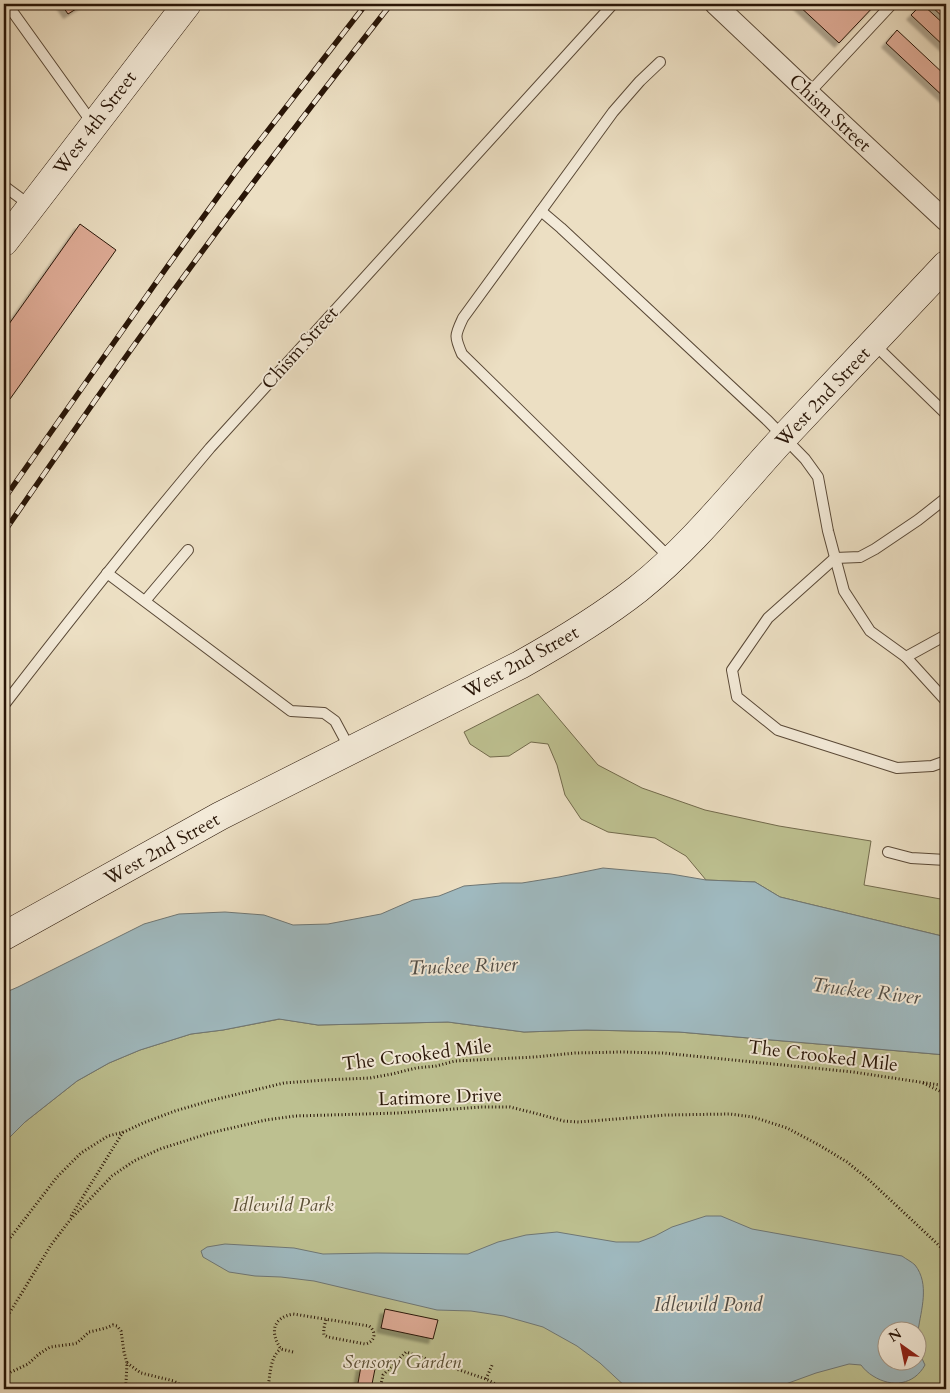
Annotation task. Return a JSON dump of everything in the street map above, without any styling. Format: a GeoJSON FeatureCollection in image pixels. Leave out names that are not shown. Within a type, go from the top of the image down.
{"type":"FeatureCollection","features":[{"type":"Feature","properties":{"kind":"street","name":"West 4th Street"},"geometry":{"type":"LineString","coordinates":[[4,242],[187,4]]}},
{"type":"Feature","properties":{"kind":"street","name":"Chism Street"},"geometry":{"type":"LineString","coordinates":[[715,4],[946,221]]}},
{"type":"Feature","properties":{"kind":"street","name":"West 2nd Street"},"geometry":{"type":"LineString","coordinates":[[4,936],[220,816],[512,669],[602,617],[639,588],[696,534],[784,437],[946,265]]}},
{"type":"Feature","properties":{"kind":"lane"},"geometry":{"type":"LineString","coordinates":[[7,4],[93,125]]}},
{"type":"Feature","properties":{"kind":"lane","name":"Chism Street"},"geometry":{"type":"LineString","coordinates":[[4,705],[156,511],[216,441],[613,4]]}},
{"type":"Feature","properties":{"kind":"lane"},"geometry":{"type":"LineString","coordinates":[[809,93],[892,4]]}},
{"type":"Feature","properties":{"kind":"lane"},"geometry":{"type":"LineString","coordinates":[[660,62],[640,81],[613,112],[463,318],[456,334],[457,343],[462,354],[671,559]]}},
{"type":"Feature","properties":{"kind":"lane"},"geometry":{"type":"LineString","coordinates":[[4,186],[31,206]]}},
{"type":"Feature","properties":{"kind":"lane"},"geometry":{"type":"LineString","coordinates":[[541,211],[784,437],[805,459],[818,477],[828,530],[844,591],[870,631],[906,657],[946,701]]}},
{"type":"Feature","properties":{"kind":"lane"},"geometry":{"type":"LineString","coordinates":[[873,343],[946,414]]}},
{"type":"Feature","properties":{"kind":"lane"},"geometry":{"type":"LineString","coordinates":[[946,498],[918,520],[875,549],[860,557],[835,558],[768,618],[732,670],[737,696],[778,730],[897,768],[932,766],[946,761]]}},
{"type":"Feature","properties":{"kind":"lane"},"geometry":{"type":"LineString","coordinates":[[145,601],[188,550]]}},
{"type":"Feature","properties":{"kind":"lane"},"geometry":{"type":"LineString","coordinates":[[107,573],[291,711],[324,713],[335,721],[351,750]]}},
{"type":"Feature","properties":{"kind":"lane"},"geometry":{"type":"LineString","coordinates":[[906,657],[946,635]]}},
{"type":"Feature","properties":{"kind":"lane"},"geometry":{"type":"LineString","coordinates":[[888,852],[911,858],[946,860]]}},
{"type":"Feature","properties":{"kind":"path","name":"The Crooked Mile"},"geometry":{"type":"LineString","coordinates":[[4,1246],[57,1177],[81,1153],[108,1136],[124,1132],[143,1123],[209,1100],[284,1083],[370,1078],[455,1061],[575,1053],[622,1052],[662,1053],[853,1072],[946,1086]]}},
{"type":"Feature","properties":{"kind":"path","name":"The Crooked Mile"},"geometry":{"type":"LineString","coordinates":[[918,1081],[946,1094]]}},
{"type":"Feature","properties":{"kind":"path","name":"Latimore Drive"},"geometry":{"type":"LineString","coordinates":[[4,1322],[51,1246],[70,1220],[112,1176],[134,1161],[160,1149],[210,1133],[266,1120],[295,1116],[510,1107],[564,1121],[579,1122],[666,1115],[730,1114],[753,1117],[787,1128],[847,1162],[868,1179],[946,1252]]}},
{"type":"Feature","properties":{"kind":"path"},"geometry":{"type":"LineString","coordinates":[[63,1230],[124,1132]]}},
{"type":"Feature","properties":{"kind":"path"},"geometry":{"type":"LineString","coordinates":[[293,1352],[281,1349],[275,1338],[274,1328],[282,1317],[293,1314],[341,1321],[369,1326],[375,1334],[374,1340],[366,1344],[328,1337],[324,1335],[326,1319]]}},
{"type":"Feature","properties":{"kind":"path"},"geometry":{"type":"LineString","coordinates":[[7,1389],[8,1376],[11,1372],[28,1364],[50,1347],[77,1343],[89,1332],[113,1326],[117,1326],[121,1332],[127,1363],[126,1383],[128,1389]]}},
{"type":"Feature","properties":{"kind":"path"},"geometry":{"type":"LineString","coordinates":[[268,1388],[274,1356],[281,1349]]}},
{"type":"Feature","properties":{"kind":"path"},"geometry":{"type":"LineString","coordinates":[[380,1389],[383,1375],[406,1352],[486,1379],[505,1389]]}},
{"type":"Feature","properties":{"kind":"path"},"geometry":{"type":"LineString","coordinates":[[127,1363],[142,1372],[174,1381],[187,1389]]}},
{"type":"Feature","properties":{"kind":"path"},"geometry":{"type":"LineString","coordinates":[[486,1379],[493,1363]]}},
{"type":"Feature","properties":{"kind":"path"},"geometry":{"type":"LineString","coordinates":[[257,1389],[273,1389]]}},
{"type":"Feature","properties":{"kind":"green space"},"geometry":{"type":"Polygon","coordinates":[[[538,694],[598,765],[642,788],[705,810],[779,826],[871,841],[864,885],[946,900],[946,937],[780,897],[755,882],[706,880],[686,856],[655,838],[608,832],[581,819],[565,795],[557,765],[548,744],[531,742],[509,756],[490,757],[470,744],[464,732],[538,694]]]}},
{"type":"Feature","properties":{"kind":"green space","name":"Idlewild Park"},"geometry":{"type":"Polygon","coordinates":[[[280,1019],[318,1025],[448,1022],[524,1032],[586,1030],[679,1032],[946,1055],[946,1389],[4,1389],[4,1143],[25,1122],[77,1081],[109,1063],[140,1050],[191,1034],[280,1019]]]}},
{"type":"Feature","properties":{"kind":"water","name":"Truckee River"},"geometry":{"type":"Polygon","coordinates":[[[603,868],[671,874],[706,880],[755,882],[780,897],[946,937],[946,1055],[679,1032],[586,1030],[524,1032],[448,1022],[318,1025],[279,1019],[191,1034],[140,1050],[109,1063],[77,1081],[25,1122],[4,1143],[4,993],[144,924],[179,914],[225,912],[264,915],[293,925],[328,924],[381,914],[413,900],[439,896],[464,886],[522,883],[603,868]]]}},
{"type":"Feature","properties":{"kind":"water","name":"Idlewild Pond"},"geometry":{"type":"Polygon","coordinates":[[[706,1216],[721,1216],[752,1229],[902,1256],[915,1265],[920,1272],[923,1297],[920,1320],[878,1320],[878,1370],[921,1370],[909,1380],[895,1383],[880,1380],[866,1371],[861,1365],[849,1364],[816,1373],[772,1389],[628,1389],[600,1363],[577,1346],[543,1327],[504,1316],[471,1311],[437,1310],[314,1281],[229,1272],[203,1257],[201,1251],[207,1247],[225,1244],[294,1248],[323,1254],[468,1254],[498,1242],[526,1235],[557,1232],[616,1242],[639,1242],[672,1227],[706,1216]]]}},
{"type":"Feature","properties":{"kind":"building"},"geometry":{"type":"Polygon","coordinates":[[[61,4],[84,4],[68,14],[61,4]]]}},
{"type":"Feature","properties":{"kind":"building"},"geometry":{"type":"Polygon","coordinates":[[[797,4],[876,4],[839,43],[797,4]]]}},
{"type":"Feature","properties":{"kind":"building"},"geometry":{"type":"Polygon","coordinates":[[[922,4],[946,26],[946,48],[911,15],[922,4]]]}},
{"type":"Feature","properties":{"kind":"building"},"geometry":{"type":"Polygon","coordinates":[[[929,4],[946,4],[946,20],[929,4]]]}},
{"type":"Feature","properties":{"kind":"building"},"geometry":{"type":"Polygon","coordinates":[[[897,30],[946,76],[946,99],[886,43],[897,30]]]}},
{"type":"Feature","properties":{"kind":"building"},"geometry":{"type":"Polygon","coordinates":[[[80,224],[116,250],[10,399],[4,395],[4,331],[80,224]]]}},
{"type":"Feature","properties":{"kind":"building"},"geometry":{"type":"Polygon","coordinates":[[[385,1309],[438,1320],[433,1339],[381,1328],[385,1309]]]}},
{"type":"Feature","properties":{"kind":"building"},"geometry":{"type":"Polygon","coordinates":[[[361,1366],[375,1369],[371,1389],[357,1389],[361,1366]]]}},
{"type":"Feature","properties":{"kind":"railway"},"geometry":{"type":"LineString","coordinates":[[4,499],[238,169],[366,4]]}},
{"type":"Feature","properties":{"kind":"railway"},"geometry":{"type":"LineString","coordinates":[[4,532],[201,253],[295,127],[391,4]]}},
{"type":"Feature","properties":{"kind":"park label","name":"Sensory Garden"},"geometry":{"type":"Point","coordinates":[402,1362]}}]}
